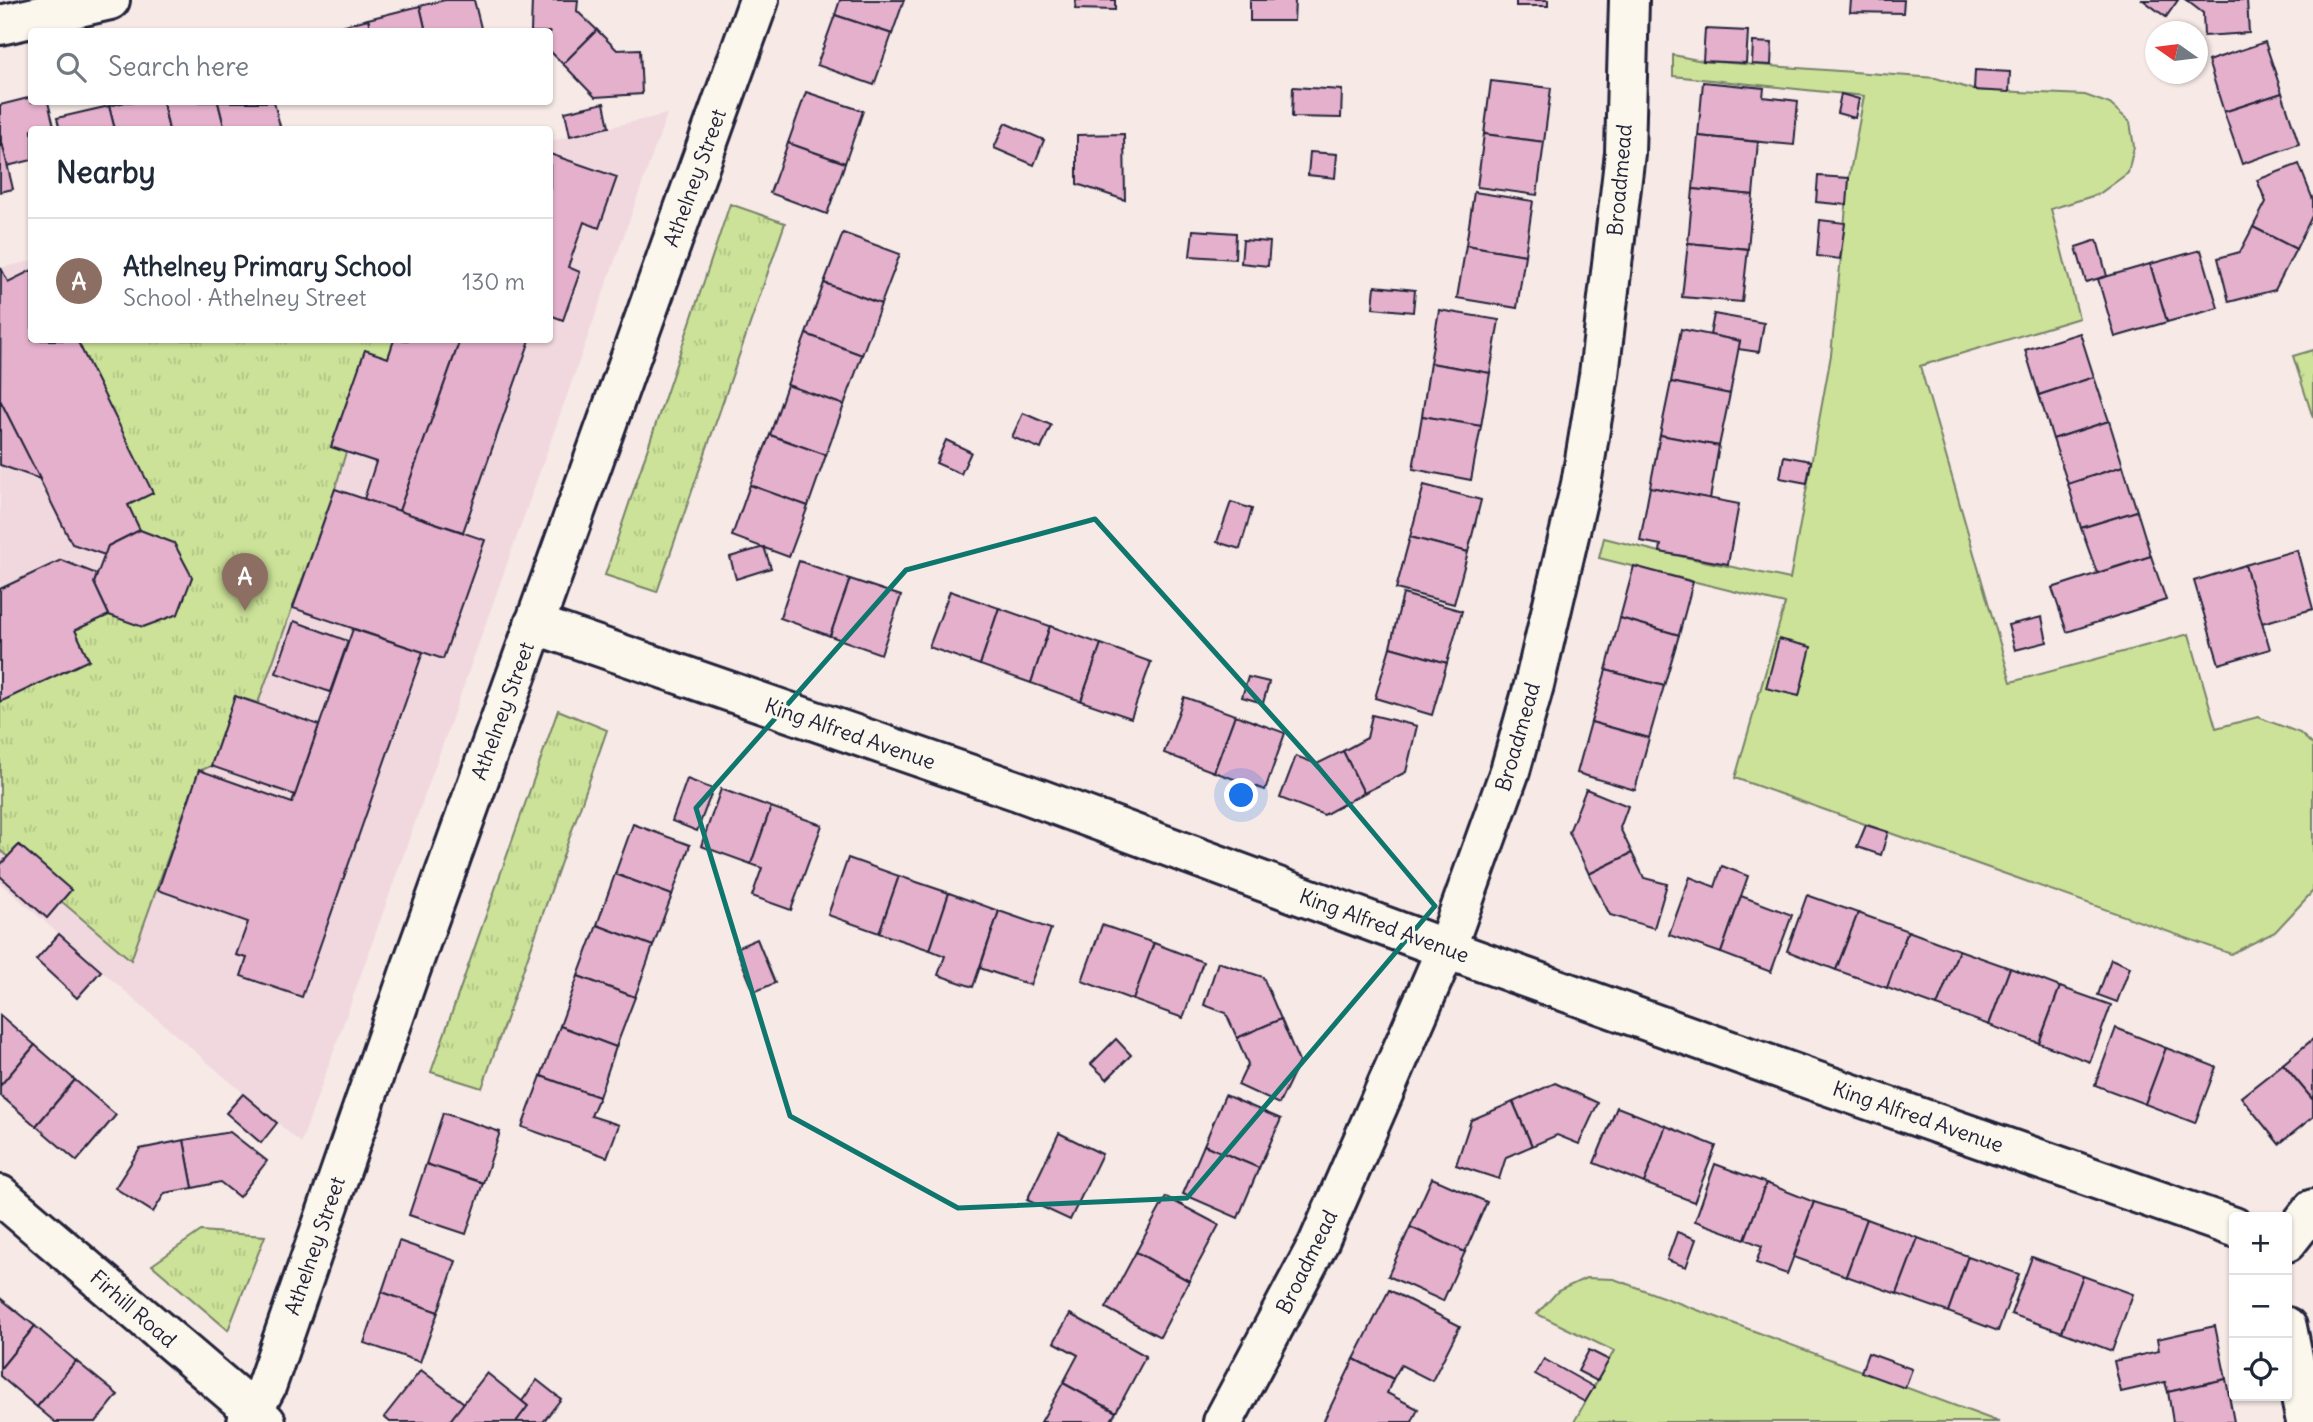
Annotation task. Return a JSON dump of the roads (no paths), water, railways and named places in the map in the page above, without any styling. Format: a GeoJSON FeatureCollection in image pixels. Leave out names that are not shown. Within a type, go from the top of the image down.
{"type":"FeatureCollection","features":[{"type":"Feature","properties":{"kind":"street"},"geometry":{"type":"LineString","coordinates":[[0,25],[110,0]]}},
{"type":"Feature","properties":{"kind":"street","name":"Athelney Street"},"geometry":{"type":"LineString","coordinates":[[255,1419],[409,974],[759,0]]}},
{"type":"Feature","properties":{"kind":"street","name":"Broadmead"},"geometry":{"type":"LineString","coordinates":[[1223,1422],[1318,1244],[1446,949],[1510,771],[1537,672],[1581,484],[1599,375],[1625,153],[1629,0]]}},
{"type":"Feature","properties":{"kind":"street","name":"King Alfred Avenue"},"geometry":{"type":"LineString","coordinates":[[534,624],[1018,791],[1446,949],[2229,1225]]}},
{"type":"Feature","properties":{"kind":"street","name":"Firhill Road"},"geometry":{"type":"LineString","coordinates":[[0,1195],[255,1419]]}},
{"type":"Feature","properties":{"kind":"street"},"geometry":{"type":"LineString","coordinates":[[2292,1236],[2313,1209]]}},
{"type":"Feature","properties":{"kind":"street"},"geometry":{"type":"LineString","coordinates":[[2289,1338],[2306,1422]]}},
{"type":"Feature","properties":{"kind":"place","name":"Athelney Primary School"},"geometry":{"type":"Point","coordinates":[245,611]}}]}
